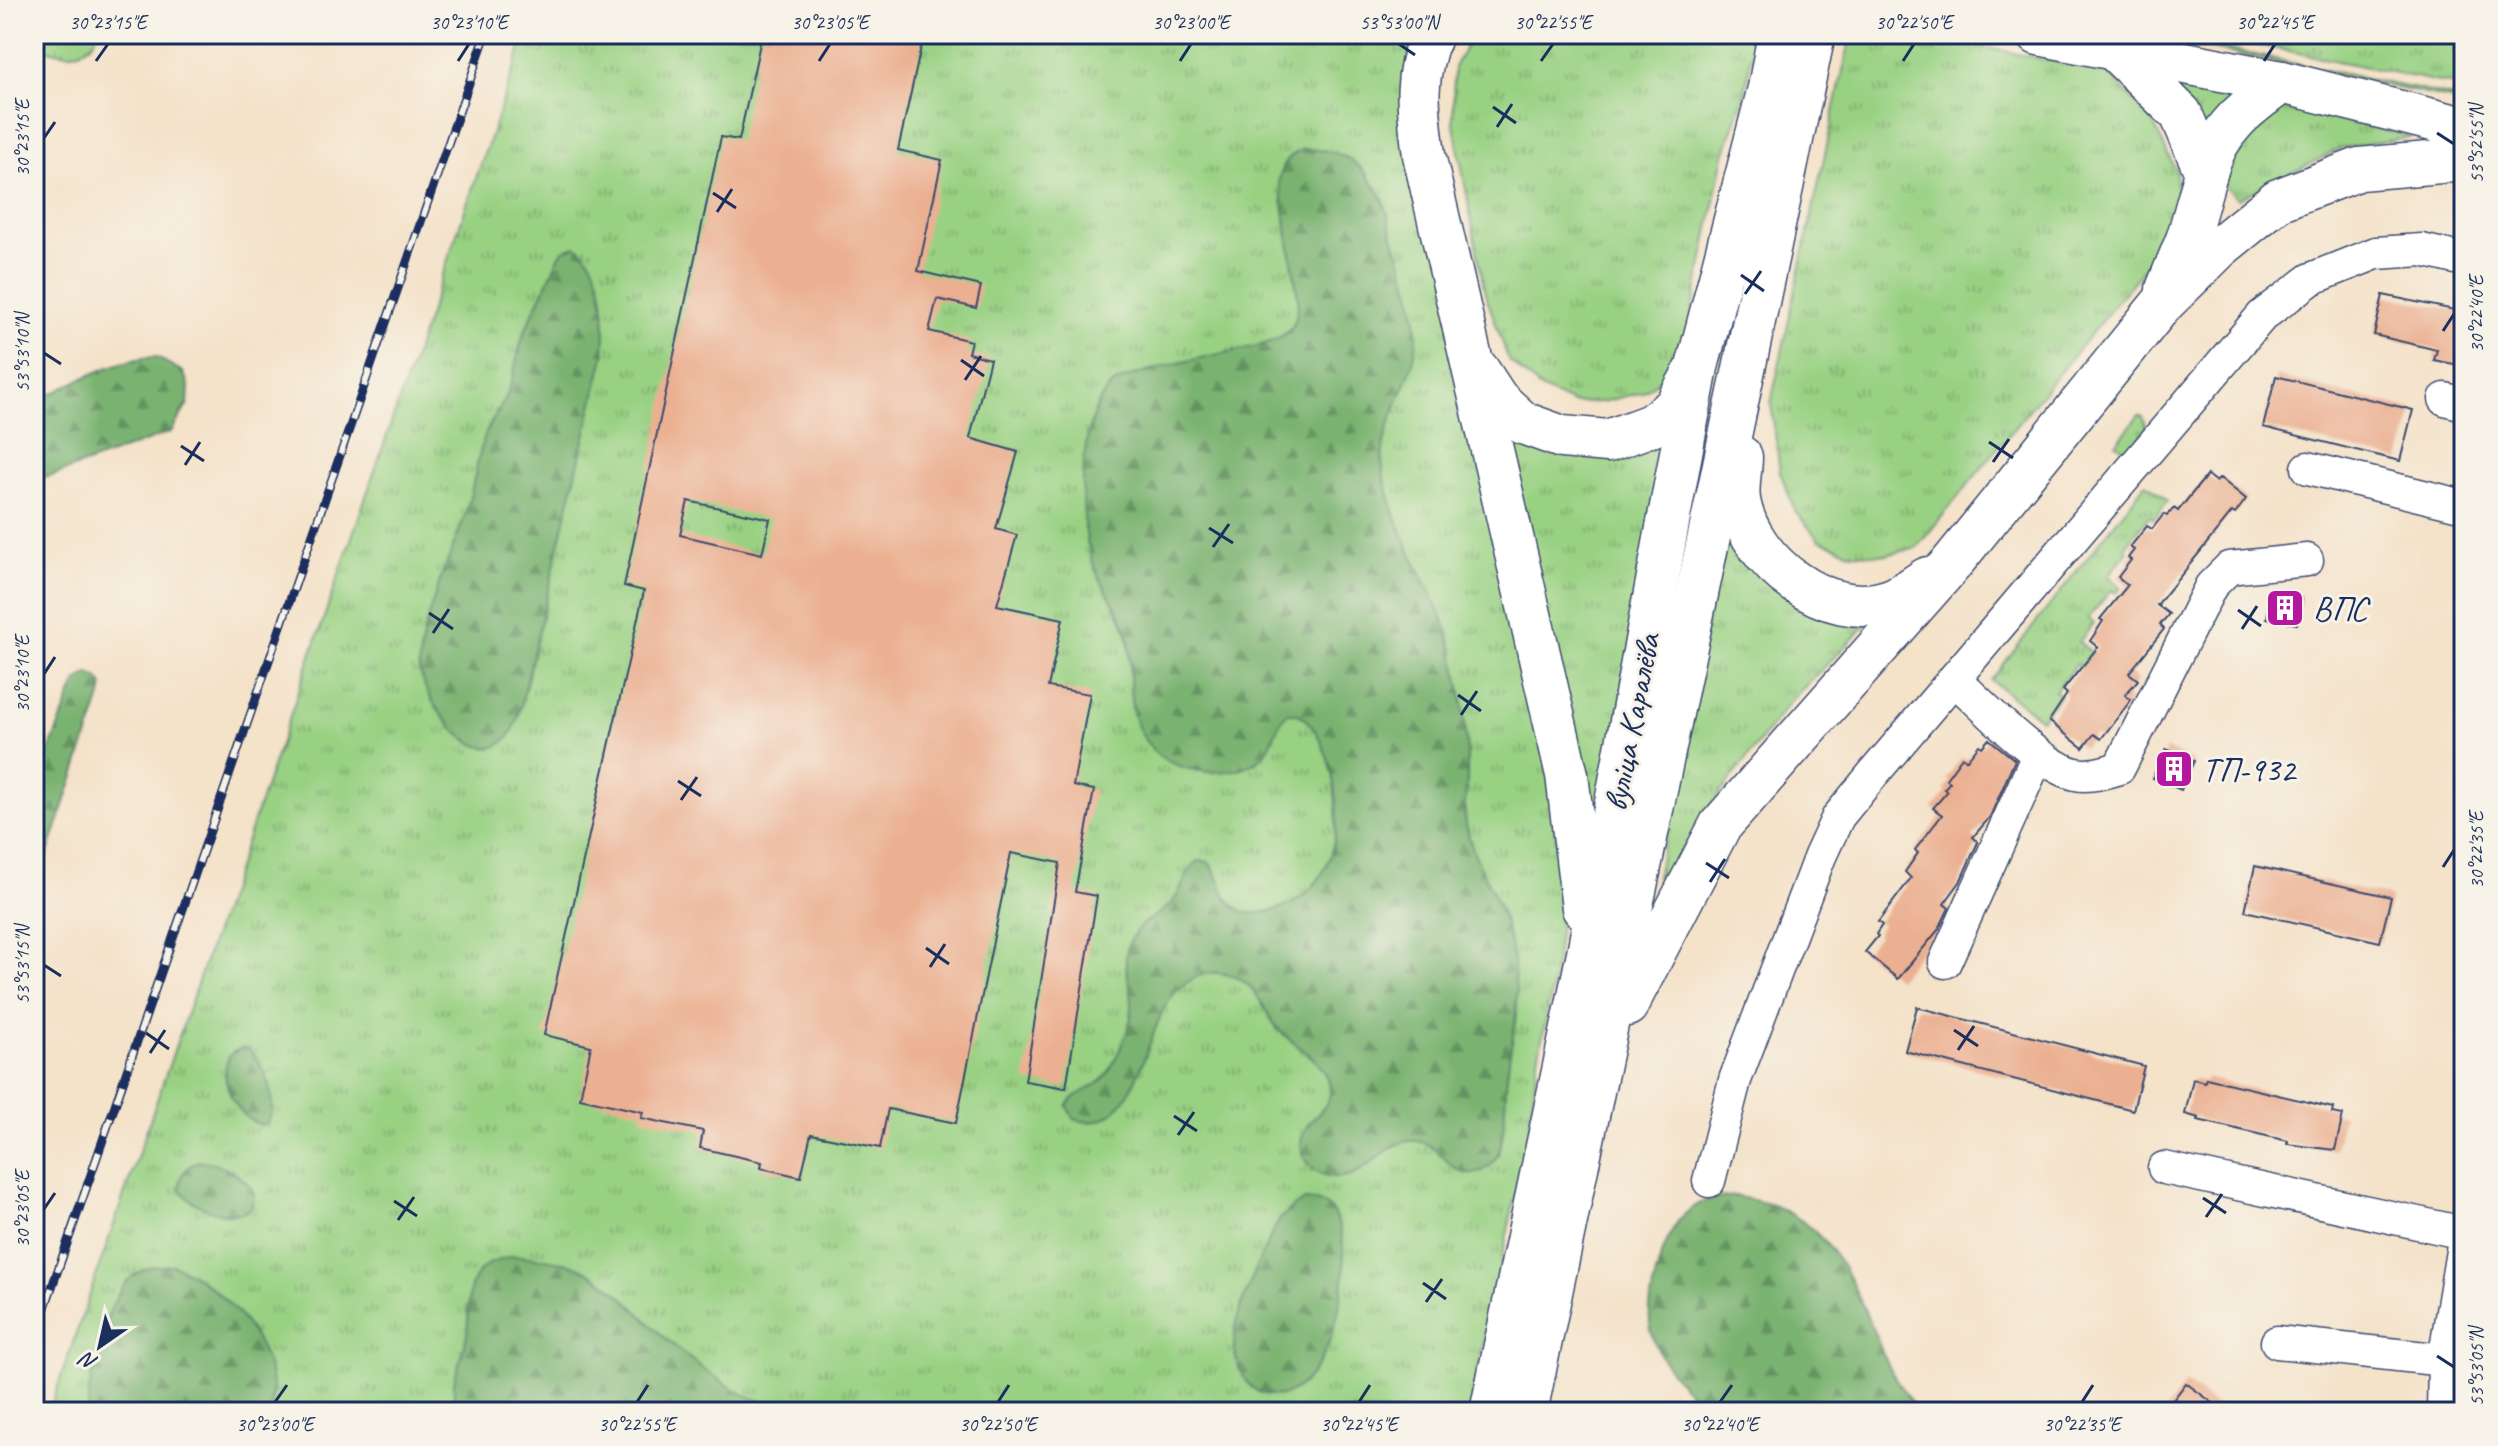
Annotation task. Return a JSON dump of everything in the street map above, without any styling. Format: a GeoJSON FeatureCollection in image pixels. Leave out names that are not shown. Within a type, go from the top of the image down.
{"type":"FeatureCollection","features":[{"type":"Feature","properties":{"kind":"main road"},"geometry":{"type":"LineString","coordinates":[[1431,34],[1422,58],[1417,92],[1424,155],[1567,775],[1588,953]]}},
{"type":"Feature","properties":{"kind":"main road","name":"вуліца Каралёва"},"geometry":{"type":"LineString","coordinates":[[1526,1412],[1744,371],[1785,92],[1779,34]]}},
{"type":"Feature","properties":{"kind":"main road","name":"вуліца Каралёва"},"geometry":{"type":"LineString","coordinates":[[1491,1412],[1588,953],[1697,367],[1785,92],[1814,34]]}},
{"type":"Feature","properties":{"kind":"main road"},"geometry":{"type":"LineString","coordinates":[[2038,34],[2116,42],[2464,128]]}},
{"type":"Feature","properties":{"kind":"main road"},"geometry":{"type":"LineString","coordinates":[[2116,42],[2181,114],[2206,173]]}},
{"type":"Feature","properties":{"kind":"main road"},"geometry":{"type":"LineString","coordinates":[[2161,305],[2188,237],[2212,150],[2243,110],[2282,82]]}},
{"type":"Feature","properties":{"kind":"main road"},"geometry":{"type":"LineString","coordinates":[[1603,1052],[1720,826],[1951,564],[2161,305],[2220,247],[2278,200],[2359,169],[2464,160]]}},
{"type":"Feature","properties":{"kind":"main road"},"geometry":{"type":"LineString","coordinates":[[1470,358],[1497,399],[1523,423],[1562,437],[1608,441],[1651,425],[1674,408],[1697,367]]}},
{"type":"Feature","properties":{"kind":"main road"},"geometry":{"type":"LineString","coordinates":[[1744,371],[1739,500],[1753,536],[1793,583],[1828,600],[1857,605],[1890,600],[1951,564]]}},
{"type":"Feature","properties":{"kind":"street"},"geometry":{"type":"LineString","coordinates":[[1709,1181],[1735,1080],[1820,856],[1838,817],[2262,316],[2311,279],[2376,253],[2422,250],[2464,260]]}},
{"type":"Feature","properties":{"kind":"street"},"geometry":{"type":"LineString","coordinates":[[2308,468],[2464,506]]}},
{"type":"Feature","properties":{"kind":"street"},"geometry":{"type":"LineString","coordinates":[[1954,679],[2038,755],[2075,774],[2099,774],[2119,768],[2211,586],[2229,568],[2307,560]]}},
{"type":"Feature","properties":{"kind":"street"},"geometry":{"type":"LineString","coordinates":[[1945,962],[2038,755]]}},
{"type":"Feature","properties":{"kind":"street"},"geometry":{"type":"LineString","coordinates":[[2164,1168],[2464,1236],[2444,1360],[2443,1412]]}},
{"type":"Feature","properties":{"kind":"street"},"geometry":{"type":"LineString","coordinates":[[2277,1342],[2444,1360]]}},
{"type":"Feature","properties":{"kind":"green space"},"geometry":{"type":"Polygon","coordinates":[[[34,34],[95,34],[96,38],[82,50],[59,53],[34,44],[34,34]]]}},
{"type":"Feature","properties":{"kind":"green space"},"geometry":{"type":"Polygon","coordinates":[[[526,34],[1412,34],[1551,786],[1560,882],[1559,933],[1553,984],[1537,1064],[1529,1132],[1469,1412],[49,1412],[526,34]]]}},
{"type":"Feature","properties":{"kind":"green space"},"geometry":{"type":"Polygon","coordinates":[[[1473,34],[1755,34],[1745,93],[1724,155],[1687,337],[1671,371],[1643,392],[1602,402],[1573,403],[1540,388],[1509,361],[1485,293],[1453,120],[1454,67],[1473,34]]]}},
{"type":"Feature","properties":{"kind":"green space"},"geometry":{"type":"Polygon","coordinates":[[[1851,34],[1922,34],[2108,73],[2152,121],[2176,171],[2178,227],[1917,547],[1887,555],[1852,553],[1819,540],[1795,511],[1780,472],[1771,403],[1851,34]]]}},
{"type":"Feature","properties":{"kind":"green space"},"geometry":{"type":"Polygon","coordinates":[[[2151,34],[2166,34],[2464,99],[2464,102],[2154,37],[2151,34]]]}},
{"type":"Feature","properties":{"kind":"green space"},"geometry":{"type":"Polygon","coordinates":[[[2205,34],[2457,34],[2464,42],[2464,87],[2205,34]]]}},
{"type":"Feature","properties":{"kind":"green space"},"geometry":{"type":"Polygon","coordinates":[[[2168,85],[2238,102],[2207,145],[2168,85]]]}},
{"type":"Feature","properties":{"kind":"green space"},"geometry":{"type":"Polygon","coordinates":[[[2278,106],[2413,137],[2342,148],[2238,199],[2221,182],[2229,150],[2278,106]]]}},
{"type":"Feature","properties":{"kind":"green space"},"geometry":{"type":"Polygon","coordinates":[[[1303,149],[1341,155],[1355,163],[1380,194],[1414,303],[1416,347],[1413,363],[1388,427],[1382,460],[1384,477],[1400,529],[1437,606],[1451,644],[1465,727],[1467,828],[1505,924],[1515,979],[1516,1013],[1502,1138],[1495,1160],[1474,1174],[1456,1168],[1430,1146],[1409,1141],[1398,1144],[1358,1172],[1346,1176],[1334,1177],[1314,1169],[1302,1154],[1301,1141],[1309,1123],[1329,1097],[1329,1081],[1311,1056],[1279,1030],[1249,986],[1238,978],[1221,973],[1195,978],[1171,997],[1158,1021],[1134,1083],[1124,1101],[1110,1115],[1094,1122],[1074,1119],[1067,1106],[1107,1074],[1126,1035],[1132,1003],[1126,954],[1132,937],[1141,926],[1173,902],[1198,861],[1208,862],[1227,898],[1236,908],[1260,913],[1283,907],[1312,887],[1329,859],[1336,825],[1335,790],[1327,757],[1315,731],[1301,716],[1286,714],[1263,756],[1253,763],[1226,771],[1183,767],[1160,756],[1146,741],[1133,712],[1128,638],[1092,561],[1087,543],[1083,496],[1083,470],[1091,422],[1099,402],[1110,387],[1158,368],[1262,345],[1286,334],[1294,323],[1298,298],[1279,180],[1286,161],[1303,149]]]}},
{"type":"Feature","properties":{"kind":"green space"},"geometry":{"type":"Polygon","coordinates":[[[576,246],[594,266],[599,281],[604,312],[604,356],[518,718],[508,738],[489,748],[461,736],[436,707],[420,674],[422,641],[465,515],[483,443],[509,390],[525,331],[563,250],[576,246]]]}},
{"type":"Feature","properties":{"kind":"green space"},"geometry":{"type":"Polygon","coordinates":[[[156,357],[183,372],[189,386],[188,404],[171,432],[57,474],[34,479],[34,402],[109,367],[156,357]]]}},
{"type":"Feature","properties":{"kind":"green space"},"geometry":{"type":"Polygon","coordinates":[[[2139,415],[2147,428],[2133,450],[2126,450],[2116,444],[2139,415]]]}},
{"type":"Feature","properties":{"kind":"green space"},"geometry":{"type":"Polygon","coordinates":[[[1503,420],[1655,438],[1668,457],[1594,843],[1503,420]]]}},
{"type":"Feature","properties":{"kind":"green space"},"geometry":{"type":"Polygon","coordinates":[[[2146,483],[2168,501],[2154,519],[2149,516],[2125,547],[2128,551],[2108,576],[2121,587],[2116,593],[2111,590],[2088,618],[2094,623],[2079,642],[2093,654],[2082,667],[2077,664],[2055,691],[2060,695],[2041,719],[1991,680],[2146,483]]]}},
{"type":"Feature","properties":{"kind":"green space"},"geometry":{"type":"Polygon","coordinates":[[[1726,524],[1879,613],[1792,699],[1710,807],[1679,862],[1657,877],[1726,524]]]}},
{"type":"Feature","properties":{"kind":"green space"},"geometry":{"type":"Polygon","coordinates":[[[88,674],[97,677],[103,685],[101,697],[45,861],[34,876],[34,789],[77,681],[88,674]]]}},
{"type":"Feature","properties":{"kind":"green space"},"geometry":{"type":"Polygon","coordinates":[[[245,1048],[259,1061],[268,1084],[272,1108],[265,1125],[253,1122],[243,1113],[228,1088],[225,1074],[227,1062],[233,1053],[245,1048]]]}},
{"type":"Feature","properties":{"kind":"green space"},"geometry":{"type":"Polygon","coordinates":[[[199,1161],[223,1167],[244,1180],[254,1193],[252,1207],[244,1212],[224,1214],[203,1208],[186,1196],[180,1189],[182,1175],[199,1161]]]}},
{"type":"Feature","properties":{"kind":"green space"},"geometry":{"type":"Polygon","coordinates":[[[1735,1196],[1777,1207],[1800,1219],[1818,1235],[1847,1274],[1888,1365],[1918,1412],[1713,1412],[1675,1376],[1660,1354],[1651,1330],[1650,1304],[1661,1257],[1673,1229],[1685,1214],[1708,1200],[1735,1196]]]}},
{"type":"Feature","properties":{"kind":"green space"},"geometry":{"type":"Polygon","coordinates":[[[1305,1200],[1328,1207],[1339,1225],[1344,1252],[1337,1318],[1326,1349],[1311,1375],[1292,1391],[1269,1395],[1251,1387],[1240,1371],[1235,1351],[1235,1331],[1247,1291],[1275,1227],[1286,1213],[1305,1200]]]}},
{"type":"Feature","properties":{"kind":"green space"},"geometry":{"type":"Polygon","coordinates":[[[512,1256],[554,1260],[590,1273],[623,1298],[696,1364],[740,1393],[807,1412],[458,1412],[454,1383],[466,1339],[472,1283],[484,1268],[512,1256]]]}},
{"type":"Feature","properties":{"kind":"green space"},"geometry":{"type":"Polygon","coordinates":[[[173,1265],[190,1273],[223,1298],[251,1331],[269,1368],[271,1412],[88,1412],[95,1358],[116,1298],[137,1273],[173,1265]]]}},
{"type":"Feature","properties":{"kind":"building"},"geometry":{"type":"Polygon","coordinates":[[[762,34],[924,34],[898,150],[942,160],[918,271],[981,286],[976,308],[937,299],[929,331],[971,341],[968,353],[990,359],[970,438],[1018,452],[996,529],[1017,535],[997,605],[1063,619],[1048,687],[1090,694],[1073,786],[1094,790],[1075,892],[1097,896],[1066,1088],[1025,1081],[1060,863],[1011,853],[956,1123],[888,1109],[880,1148],[811,1134],[801,1177],[761,1168],[762,1162],[700,1148],[703,1131],[641,1118],[643,1112],[580,1098],[591,1046],[544,1035],[644,591],[624,586],[721,137],[739,140],[762,34]],[[688,501],[680,535],[762,554],[770,519],[688,501]]]}},
{"type":"Feature","properties":{"kind":"building"},"geometry":{"type":"Polygon","coordinates":[[[2383,295],[2464,312],[2464,366],[2434,360],[2437,350],[2374,335],[2383,295]]]}},
{"type":"Feature","properties":{"kind":"building"},"geometry":{"type":"Polygon","coordinates":[[[2276,376],[2413,410],[2400,461],[2263,427],[2276,376]]]}},
{"type":"Feature","properties":{"kind":"building"},"geometry":{"type":"Polygon","coordinates":[[[2207,475],[2216,482],[2220,478],[2246,499],[2157,605],[2169,614],[2160,625],[2164,629],[2129,673],[2138,680],[2125,695],[2131,700],[2101,739],[2094,734],[2083,748],[2049,721],[2067,694],[2063,690],[2098,647],[2090,641],[2103,621],[2100,619],[2128,585],[2118,577],[2131,560],[2128,558],[2134,550],[2130,547],[2147,526],[2152,529],[2164,514],[2167,516],[2174,508],[2178,511],[2207,475]]]}},
{"type":"Feature","properties":{"kind":"building","name":"ВПС"},"geometry":{"type":"Polygon","coordinates":[[[2272,593],[2302,598],[2297,624],[2267,618],[2272,593]]]}},
{"type":"Feature","properties":{"kind":"building"},"geometry":{"type":"Polygon","coordinates":[[[1989,739],[2015,760],[1990,817],[1973,837],[1978,842],[1960,882],[1944,904],[1949,908],[1939,929],[1898,979],[1865,952],[1878,936],[1876,934],[1882,925],[1878,922],[1911,878],[1905,872],[1918,853],[1915,850],[1942,815],[1933,808],[1947,792],[1944,789],[1950,782],[1946,779],[1962,757],[1967,760],[1979,745],[1982,747],[1989,739]]]}},
{"type":"Feature","properties":{"kind":"building","name":"ТП-932"},"geometry":{"type":"Polygon","coordinates":[[[2166,749],[2194,761],[2181,790],[2153,778],[2166,749]]]}},
{"type":"Feature","properties":{"kind":"building"},"geometry":{"type":"Polygon","coordinates":[[[2255,866],[2391,897],[2380,942],[2245,911],[2255,866]]]}},
{"type":"Feature","properties":{"kind":"building"},"geometry":{"type":"Polygon","coordinates":[[[1917,1007],[2144,1066],[2133,1110],[1905,1051],[1917,1007]]]}},
{"type":"Feature","properties":{"kind":"building"},"geometry":{"type":"Polygon","coordinates":[[[2206,1078],[2333,1108],[2332,1113],[2343,1115],[2335,1150],[2287,1144],[2288,1141],[2198,1120],[2185,1114],[2193,1079],[2205,1082],[2206,1078]]]}},
{"type":"Feature","properties":{"kind":"building"},"geometry":{"type":"Polygon","coordinates":[[[2186,1383],[2225,1412],[2164,1412],[2186,1383]]]}},
{"type":"Feature","properties":{"kind":"railway"},"geometry":{"type":"LineString","coordinates":[[34,1339],[486,34]]}},
{"type":"Feature","properties":{"kind":"place","name":"ВПС"},"geometry":{"type":"Point","coordinates":[2285,608]}},
{"type":"Feature","properties":{"kind":"place","name":"ТП-932"},"geometry":{"type":"Point","coordinates":[2174,769]}}]}
